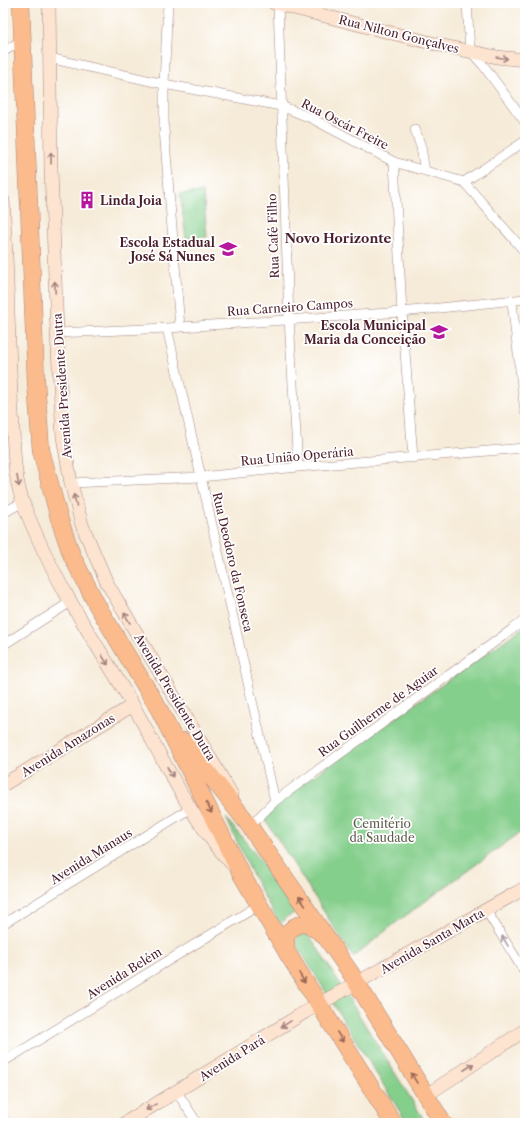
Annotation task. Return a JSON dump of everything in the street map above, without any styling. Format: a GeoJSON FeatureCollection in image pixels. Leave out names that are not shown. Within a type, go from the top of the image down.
{"type":"FeatureCollection","features":[{"type":"Feature","properties":{"kind":"highway","name":"Avenida Presidente Dutra"},"geometry":{"type":"LineString","coordinates":[[21,3],[36,377],[41,450],[52,495],[72,556],[101,612],[160,711],[240,872],[319,1004]]}},
{"type":"Feature","properties":{"kind":"highway","name":"Avenida Presidente Dutra"},"geometry":{"type":"LineString","coordinates":[[160,711],[248,824],[357,984]]}},
{"type":"Feature","properties":{"kind":"highway"},"geometry":{"type":"LineString","coordinates":[[286,951],[286,936],[302,923],[308,924],[323,934]]}},
{"type":"Feature","properties":{"kind":"highway"},"geometry":{"type":"LineString","coordinates":[[357,984],[443,1123]]}},
{"type":"Feature","properties":{"kind":"highway"},"geometry":{"type":"LineString","coordinates":[[319,1004],[393,1123]]}},
{"type":"Feature","properties":{"kind":"street","name":"Avenida Presidente Dutra"},"geometry":{"type":"LineString","coordinates":[[49,3],[49,58],[57,333],[63,437],[71,484],[82,525],[107,583],[212,757],[248,824]]}},
{"type":"Feature","properties":{"kind":"street"},"geometry":{"type":"LineString","coordinates":[[168,3],[164,84],[164,129],[180,327]]}},
{"type":"Feature","properties":{"kind":"street"},"geometry":{"type":"LineString","coordinates":[[467,3],[470,51],[483,65],[525,122]]}},
{"type":"Feature","properties":{"kind":"street","name":"Rua Nilton Gonçalves"},"geometry":{"type":"LineString","coordinates":[[276,4],[439,45],[525,60]]}},
{"type":"Feature","properties":{"kind":"street","name":"Rua Café Filho"},"geometry":{"type":"LineString","coordinates":[[276,4],[289,319],[298,467]]}},
{"type":"Feature","properties":{"kind":"street"},"geometry":{"type":"LineString","coordinates":[[3,52],[22,40]]}},
{"type":"Feature","properties":{"kind":"street","name":"Rua Oscár Freire"},"geometry":{"type":"LineString","coordinates":[[49,58],[164,84],[281,106],[311,118],[394,162],[464,182]]}},
{"type":"Feature","properties":{"kind":"street"},"geometry":{"type":"LineString","coordinates":[[415,129],[421,147],[425,171]]}},
{"type":"Feature","properties":{"kind":"street"},"geometry":{"type":"LineString","coordinates":[[525,141],[464,182],[525,252]]}},
{"type":"Feature","properties":{"kind":"street"},"geometry":{"type":"LineString","coordinates":[[394,162],[402,312],[413,458]]}},
{"type":"Feature","properties":{"kind":"street","name":"Avenida Presidente Dutra"},"geometry":{"type":"LineString","coordinates":[[3,200],[6,386],[17,480],[23,502],[44,553],[69,603],[133,705],[191,808],[219,850],[240,872]]}},
{"type":"Feature","properties":{"kind":"street","name":"Rua Carneiro Campos"},"geometry":{"type":"LineString","coordinates":[[57,333],[167,328],[402,312],[512,302],[525,299]]}},
{"type":"Feature","properties":{"kind":"street"},"geometry":{"type":"LineString","coordinates":[[512,302],[525,412]]}},
{"type":"Feature","properties":{"kind":"street","name":"Rua Deodoro da Fonseca"},"geometry":{"type":"LineString","coordinates":[[167,328],[275,801]]}},
{"type":"Feature","properties":{"kind":"street","name":"Rua União Operária"},"geometry":{"type":"LineString","coordinates":[[71,484],[201,477],[298,467],[525,448]]}},
{"type":"Feature","properties":{"kind":"street"},"geometry":{"type":"LineString","coordinates":[[3,513],[23,502]]}},
{"type":"Feature","properties":{"kind":"street"},"geometry":{"type":"LineString","coordinates":[[3,645],[69,603]]}},
{"type":"Feature","properties":{"kind":"street","name":"Rua Guilherme de Aguiar"},"geometry":{"type":"LineString","coordinates":[[248,824],[275,801],[525,620]]}},
{"type":"Feature","properties":{"kind":"street","name":"Avenida Amazonas"},"geometry":{"type":"LineString","coordinates":[[3,785],[133,705]]}},
{"type":"Feature","properties":{"kind":"street","name":"Avenida Manaus"},"geometry":{"type":"LineString","coordinates":[[3,924],[191,808]]}},
{"type":"Feature","properties":{"kind":"street","name":"Avenida Santa Marta"},"geometry":{"type":"LineString","coordinates":[[339,994],[525,888]]}},
{"type":"Feature","properties":{"kind":"street","name":"Avenida Belém"},"geometry":{"type":"LineString","coordinates":[[3,1062],[259,905]]}},
{"type":"Feature","properties":{"kind":"street"},"geometry":{"type":"LineString","coordinates":[[486,910],[525,973]]}},
{"type":"Feature","properties":{"kind":"street","name":"Avenida Pará"},"geometry":{"type":"LineString","coordinates":[[125,1123],[319,1004],[339,994]]}},
{"type":"Feature","properties":{"kind":"street"},"geometry":{"type":"LineString","coordinates":[[425,1096],[525,1030]]}},
{"type":"Feature","properties":{"kind":"street"},"geometry":{"type":"LineString","coordinates":[[177,1092],[197,1123]]}},
{"type":"Feature","properties":{"kind":"street"},"geometry":{"type":"LineString","coordinates":[[3,1119],[5,1123]]}},
{"type":"Feature","properties":{"kind":"green space"},"geometry":{"type":"Polygon","coordinates":[[[203,192],[207,237],[186,238],[180,194],[203,192]]]}},
{"type":"Feature","properties":{"kind":"green space","name":"Cemitério da Saudade"},"geometry":{"type":"Polygon","coordinates":[[[525,626],[525,829],[398,921],[353,957],[265,819],[281,799],[525,626]]]}},
{"type":"Feature","properties":{"kind":"green space"},"geometry":{"type":"Polygon","coordinates":[[[226,818],[301,910],[286,917],[280,925],[255,880],[226,818]]]}},
{"type":"Feature","properties":{"kind":"green space"},"geometry":{"type":"Polygon","coordinates":[[[306,933],[310,936],[426,1123],[407,1123],[298,947],[296,941],[298,935],[306,933]]]}},
{"type":"Feature","properties":{"kind":"place","name":"Linda Joia"},"geometry":{"type":"Point","coordinates":[87,200]}},
{"type":"Feature","properties":{"kind":"place","name":"Escola Estadual José Sá Nunes"},"geometry":{"type":"Point","coordinates":[228,249]}},
{"type":"Feature","properties":{"kind":"place","name":"Escola Municipal Maria da Conceição"},"geometry":{"type":"Point","coordinates":[439,332]}},
{"type":"Feature","properties":{"kind":"district","name":"Novo Horizonte"},"geometry":{"type":"Point","coordinates":[338,238]}}]}
